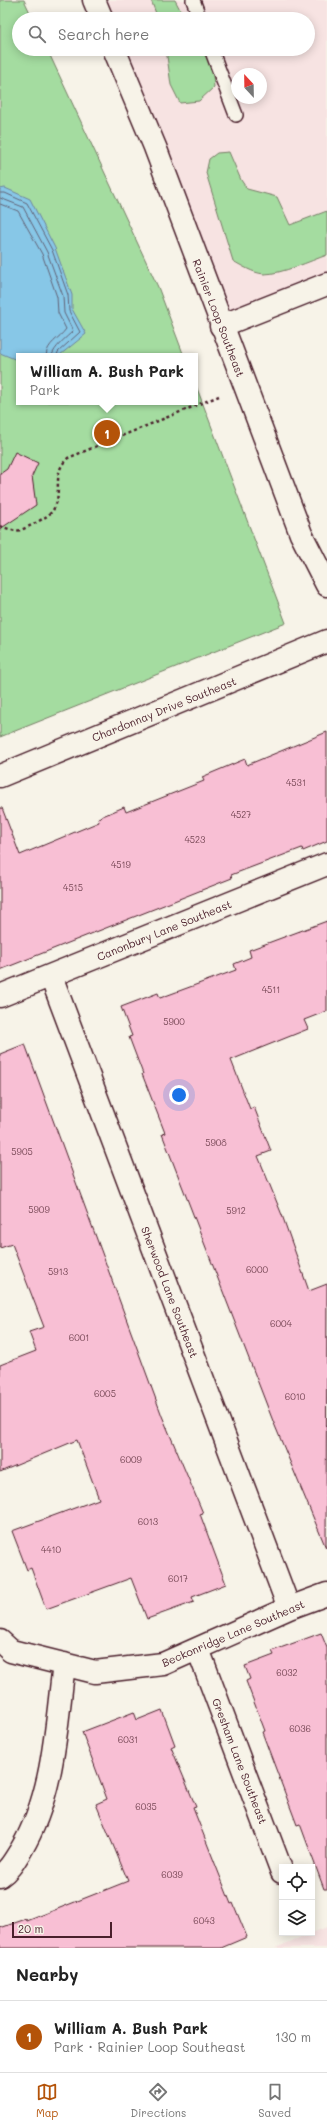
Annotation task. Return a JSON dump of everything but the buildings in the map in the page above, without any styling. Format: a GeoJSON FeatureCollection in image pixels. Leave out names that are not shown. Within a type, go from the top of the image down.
{"type":"FeatureCollection","features":[{"type":"Feature","properties":{"kind":"street"},"geometry":{"type":"LineString","coordinates":[[94,0],[99,12]]}},
{"type":"Feature","properties":{"kind":"street","name":"Rainier Loop Southeast"},"geometry":{"type":"LineString","coordinates":[[117,56],[155,147],[221,326],[246,386],[301,534],[327,585]]}},
{"type":"Feature","properties":{"kind":"street"},"geometry":{"type":"LineString","coordinates":[[221,326],[327,284]]}},
{"type":"Feature","properties":{"kind":"street","name":"Chardonnay Drive Southeast"},"geometry":{"type":"LineString","coordinates":[[0,776],[327,641]]}},
{"type":"Feature","properties":{"kind":"street","name":"Canonbury Lane Southeast"},"geometry":{"type":"LineString","coordinates":[[0,996],[327,864]]}},
{"type":"Feature","properties":{"kind":"street","name":"Sherwood Lane Southeast"},"geometry":{"type":"LineString","coordinates":[[51,976],[289,1608]]}},
{"type":"Feature","properties":{"kind":"street","name":"Beckonridge Lane Southeast"},"geometry":{"type":"LineString","coordinates":[[0,1641],[11,1651],[95,1672],[163,1664],[289,1608],[327,1594]]}},
{"type":"Feature","properties":{"kind":"street","name":"Gresham Lane Southeast"},"geometry":{"type":"LineString","coordinates":[[198,1649],[279,1864]]}},
{"type":"Feature","properties":{"kind":"street"},"geometry":{"type":"LineString","coordinates":[[0,1876],[9,1870],[30,1834],[48,1786],[64,1664]]}},
{"type":"Feature","properties":{"kind":"lane"},"geometry":{"type":"LineString","coordinates":[[193,0],[197,12]]}},
{"type":"Feature","properties":{"kind":"lane"},"geometry":{"type":"LineString","coordinates":[[215,56],[236,115]]}},
{"type":"Feature","properties":{"kind":"path"},"geometry":{"type":"LineString","coordinates":[[0,526],[15,531],[21,530],[52,512],[55,504],[59,468],[68,458],[246,386]]}},
{"type":"Feature","properties":{"kind":"shaded area"},"geometry":{"type":"Polygon","coordinates":[[[91,0],[327,0],[327,284],[221,326],[114,56],[315,56],[315,12],[96,12],[91,0]]]}},
{"type":"Feature","properties":{"kind":"shaded area"},"geometry":{"type":"Polygon","coordinates":[[[327,1927],[327,1948],[275,1948],[305,1936],[315,1936],[315,1932],[327,1927]]]}},
{"type":"Feature","properties":{"kind":"green space"},"geometry":{"type":"Polygon","coordinates":[[[0,0],[24,0],[30,12],[12,12],[12,56],[50,56],[158,287],[183,353],[16,353],[16,405],[198,405],[198,391],[286,623],[0,737],[0,0]]]}},
{"type":"Feature","properties":{"kind":"green space"},"geometry":{"type":"Polygon","coordinates":[[[151,0],[175,0],[181,12],[155,12],[151,0]]]}},
{"type":"Feature","properties":{"kind":"green space"},"geometry":{"type":"Polygon","coordinates":[[[167,56],[209,56],[212,65],[214,87],[199,101],[180,103],[171,85],[167,56]]]}},
{"type":"Feature","properties":{"kind":"green space"},"geometry":{"type":"Polygon","coordinates":[[[229,152],[241,180],[247,189],[277,197],[290,225],[327,211],[327,255],[287,270],[264,274],[252,271],[233,261],[206,173],[209,159],[217,153],[229,152]]]}},
{"type":"Feature","properties":{"kind":"water"},"geometry":{"type":"Polygon","coordinates":[[[5,188],[30,199],[55,248],[72,295],[72,309],[86,334],[62,353],[16,353],[16,360],[0,353],[0,189],[5,188]]]}},
{"type":"Feature","properties":{"kind":"place","name":"William A. Bush Park"},"geometry":{"type":"Point","coordinates":[107,433]}}]}
